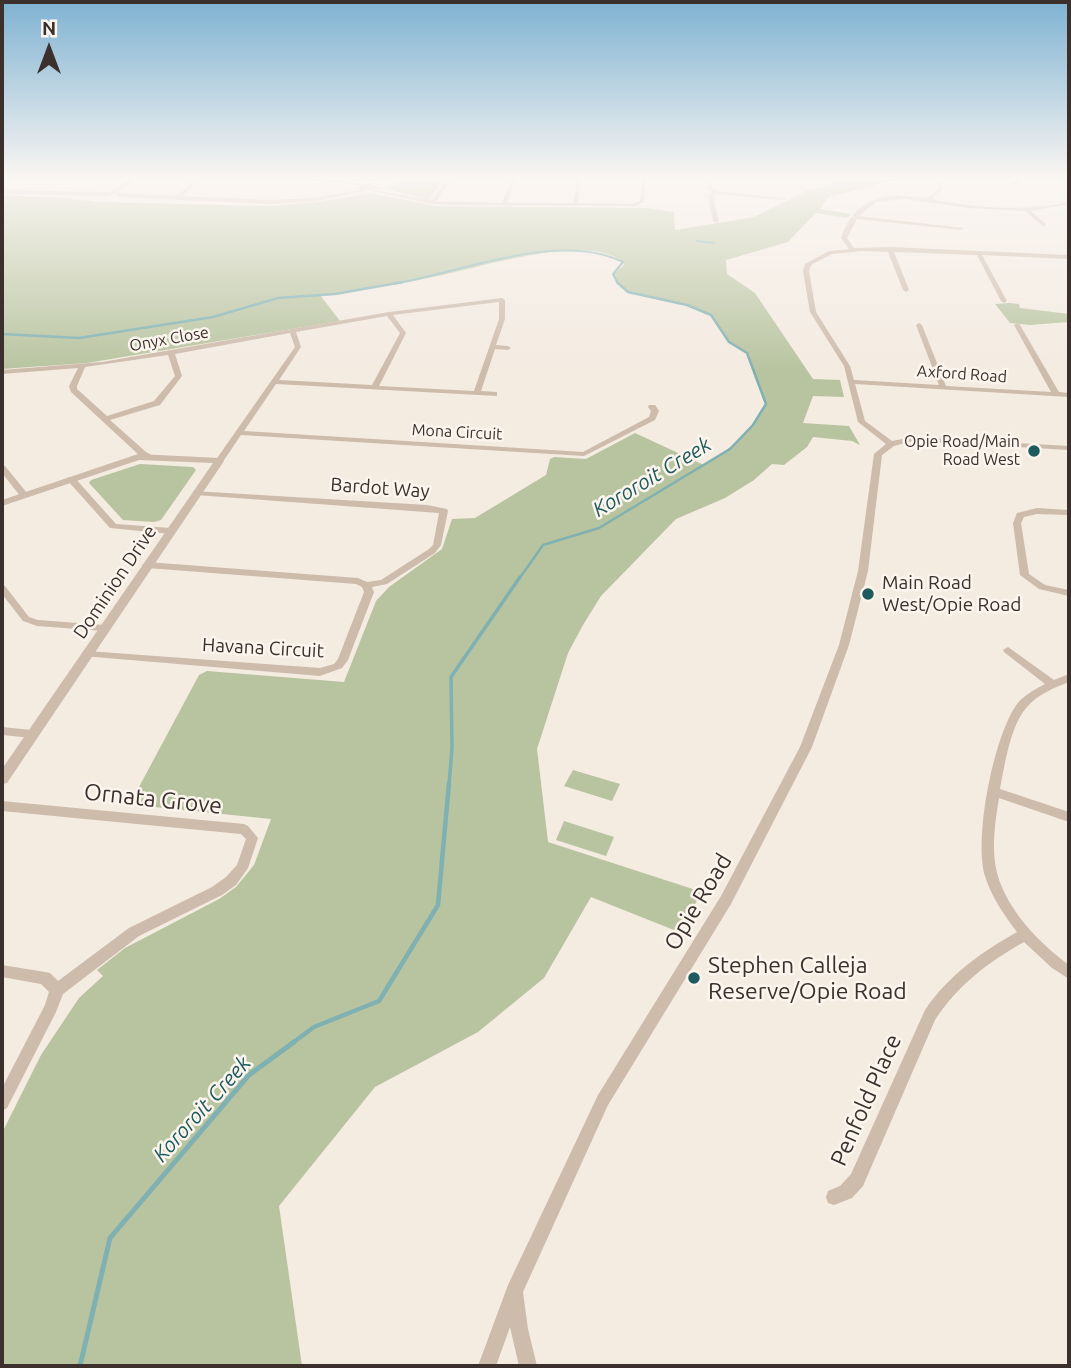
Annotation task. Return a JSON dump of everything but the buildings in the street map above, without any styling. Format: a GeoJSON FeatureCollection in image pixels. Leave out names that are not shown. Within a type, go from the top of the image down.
{"type":"FeatureCollection","features":[{"type":"Feature","properties":{"kind":"street"},"geometry":{"type":"LineString","coordinates":[[848,243],[852,249]]}},
{"type":"Feature","properties":{"kind":"street"},"geometry":{"type":"LineString","coordinates":[[1069,257],[852,249],[817,257],[808,264],[806,271],[816,318],[847,366],[862,422],[891,444],[913,439],[934,439],[1069,448]]}},
{"type":"Feature","properties":{"kind":"street"},"geometry":{"type":"LineString","coordinates":[[890,249],[906,290]]}},
{"type":"Feature","properties":{"kind":"street"},"geometry":{"type":"LineString","coordinates":[[979,254],[1004,301]]}},
{"type":"Feature","properties":{"kind":"street"},"geometry":{"type":"LineString","coordinates":[[1058,257],[1069,268]]}},
{"type":"Feature","properties":{"kind":"street"},"geometry":{"type":"LineString","coordinates":[[477,393],[502,319],[502,300]]}},
{"type":"Feature","properties":{"kind":"street","name":"Onyx Close"},"geometry":{"type":"LineString","coordinates":[[2,372],[82,366],[389,314],[511,300]]}},
{"type":"Feature","properties":{"kind":"street"},"geometry":{"type":"LineString","coordinates":[[375,387],[403,333],[389,314]]}},
{"type":"Feature","properties":{"kind":"street"},"geometry":{"type":"LineString","coordinates":[[919,325],[943,387]]}},
{"type":"Feature","properties":{"kind":"street"},"geometry":{"type":"LineString","coordinates":[[1017,325],[1056,394]]}},
{"type":"Feature","properties":{"kind":"street","name":"Dominion Drive"},"geometry":{"type":"LineString","coordinates":[[2,779],[298,347],[293,332]]}},
{"type":"Feature","properties":{"kind":"street"},"geometry":{"type":"LineString","coordinates":[[492,348],[508,348]]}},
{"type":"Feature","properties":{"kind":"street"},"geometry":{"type":"LineString","coordinates":[[105,419],[157,403],[179,376],[171,353]]}},
{"type":"Feature","properties":{"kind":"street"},"geometry":{"type":"LineString","coordinates":[[82,366],[73,386],[74,390],[142,454],[219,461]]}},
{"type":"Feature","properties":{"kind":"street"},"geometry":{"type":"LineString","coordinates":[[274,382],[494,394]]}},
{"type":"Feature","properties":{"kind":"street","name":"Axford Road"},"geometry":{"type":"LineString","coordinates":[[852,382],[1069,395]]}},
{"type":"Feature","properties":{"kind":"street","name":"Mona Circuit"},"geometry":{"type":"LineString","coordinates":[[238,433],[584,454],[652,418],[655,411],[652,407]]}},
{"type":"Feature","properties":{"kind":"street","name":"Opie Road"},"geometry":{"type":"LineString","coordinates":[[487,1366],[514,1291],[603,1100],[726,900],[806,747],[844,645],[863,571],[872,519],[876,459],[880,450],[891,444]]}},
{"type":"Feature","properties":{"kind":"street"},"geometry":{"type":"LineString","coordinates":[[2,503],[124,460],[149,456]]}},
{"type":"Feature","properties":{"kind":"street"},"geometry":{"type":"LineString","coordinates":[[2,468],[24,495]]}},
{"type":"Feature","properties":{"kind":"street"},"geometry":{"type":"LineString","coordinates":[[71,479],[113,526],[171,531]]}},
{"type":"Feature","properties":{"kind":"street","name":"Bardot Way"},"geometry":{"type":"LineString","coordinates":[[196,493],[444,511],[437,545],[432,551],[384,582],[366,585]]}},
{"type":"Feature","properties":{"kind":"street"},"geometry":{"type":"LineString","coordinates":[[1069,513],[1027,512],[1020,515],[1017,523],[1025,575],[1042,587],[1069,593]]}},
{"type":"Feature","properties":{"kind":"street"},"geometry":{"type":"LineString","coordinates":[[147,565],[358,581],[366,585]]}},
{"type":"Feature","properties":{"kind":"street","name":"Havana Circuit"},"geometry":{"type":"LineString","coordinates":[[87,654],[320,672],[331,669],[343,660],[369,592],[366,585]]}},
{"type":"Feature","properties":{"kind":"street"},"geometry":{"type":"LineString","coordinates":[[2,589],[26,619],[37,623],[104,628]]}},
{"type":"Feature","properties":{"kind":"street"},"geometry":{"type":"LineString","coordinates":[[1008,650],[1052,684]]}},
{"type":"Feature","properties":{"kind":"street"},"geometry":{"type":"LineString","coordinates":[[1069,678],[1031,696],[1011,723],[987,833],[987,853],[999,894],[1026,934],[1069,973]]}},
{"type":"Feature","properties":{"kind":"street"},"geometry":{"type":"LineString","coordinates":[[2,731],[32,734]]}},
{"type":"Feature","properties":{"kind":"street"},"geometry":{"type":"LineString","coordinates":[[996,792],[1069,817]]}},
{"type":"Feature","properties":{"kind":"street","name":"Ornata Grove"},"geometry":{"type":"LineString","coordinates":[[2,806],[244,830],[252,838],[242,868],[231,881],[217,891],[134,932],[57,990]]}},
{"type":"Feature","properties":{"kind":"street","name":"Penfold Place"},"geometry":{"type":"LineString","coordinates":[[834,1197],[846,1192],[857,1180],[940,998],[952,983],[980,961],[1026,934]]}},
{"type":"Feature","properties":{"kind":"street"},"geometry":{"type":"LineString","coordinates":[[2,971],[45,978],[57,990],[2,1103]]}},
{"type":"Feature","properties":{"kind":"street"},"geometry":{"type":"LineString","coordinates":[[514,1291],[528,1366]]}},
{"type":"Feature","properties":{"kind":"green space"},"geometry":{"type":"Polygon","coordinates":[[[2,243],[785,243],[726,260],[727,274],[755,293],[813,379],[840,380],[844,397],[813,396],[803,423],[849,426],[860,445],[852,441],[813,437],[807,447],[784,465],[772,464],[754,480],[725,498],[676,519],[601,596],[583,625],[568,653],[537,749],[548,842],[702,892],[679,932],[591,897],[544,978],[478,1032],[375,1087],[279,1206],[302,1366],[2,1366],[2,1133],[41,1055],[79,998],[103,976],[97,970],[125,948],[219,899],[236,887],[254,865],[271,819],[135,805],[132,800],[199,675],[207,671],[344,682],[376,601],[389,587],[442,549],[452,519],[475,518],[546,475],[550,459],[554,457],[586,459],[635,433],[704,465],[748,431],[766,404],[747,354],[729,342],[711,315],[687,305],[628,292],[620,287],[613,274],[624,265],[623,262],[607,254],[586,251],[536,254],[413,281],[320,295],[340,321],[87,363],[2,369],[2,243]]]}},
{"type":"Feature","properties":{"kind":"green space"},"geometry":{"type":"Polygon","coordinates":[[[995,304],[1019,304],[1020,308],[1069,314],[1069,322],[1030,325],[1010,323],[995,304]]]}},
{"type":"Feature","properties":{"kind":"green space"},"geometry":{"type":"Polygon","coordinates":[[[140,464],[193,467],[196,470],[161,520],[123,520],[89,483],[91,480],[140,464]]]}},
{"type":"Feature","properties":{"kind":"green space"},"geometry":{"type":"Polygon","coordinates":[[[573,770],[620,784],[612,801],[564,786],[573,770]]]}},
{"type":"Feature","properties":{"kind":"green space"},"geometry":{"type":"Polygon","coordinates":[[[564,821],[614,837],[606,856],[556,840],[564,821]]]}},
{"type":"Feature","properties":{"kind":"waterway","name":"Kororoit Creek"},"geometry":{"type":"LineString","coordinates":[[393,284],[509,257],[569,250],[597,253],[623,262],[613,274],[617,282]]}},
{"type":"Feature","properties":{"kind":"waterway","name":"Kororoit Creek"},"geometry":{"type":"LineString","coordinates":[[2,334],[79,338],[213,317],[278,298],[335,294],[403,282]]}},
{"type":"Feature","properties":{"kind":"waterway","name":"Kororoit Creek"},"geometry":{"type":"LineString","coordinates":[[519,579],[543,545],[599,528],[730,449],[753,425],[766,404],[747,353],[729,342],[711,315],[687,305],[628,292],[617,282]]}},
{"type":"Feature","properties":{"kind":"waterway","name":"Kororoit Creek"},"geometry":{"type":"LineString","coordinates":[[449,785],[452,748],[451,677],[520,577]]}},
{"type":"Feature","properties":{"kind":"waterway","name":"Kororoit Creek"},"geometry":{"type":"LineString","coordinates":[[291,1044],[314,1027],[379,1001],[438,905],[449,783]]}},
{"type":"Feature","properties":{"kind":"waterway","name":"Kororoit Creek"},"geometry":{"type":"LineString","coordinates":[[80,1366],[110,1238],[249,1075],[294,1042]]}},
{"type":"Feature","properties":{"kind":"place","name":"Opie Road/Main Road West"},"geometry":{"type":"Point","coordinates":[1034,451]}},
{"type":"Feature","properties":{"kind":"place","name":"Main Road West/Opie Road"},"geometry":{"type":"Point","coordinates":[868,594]}},
{"type":"Feature","properties":{"kind":"place","name":"Stephen Calleja Reserve/Opie Road"},"geometry":{"type":"Point","coordinates":[694,978]}}]}
